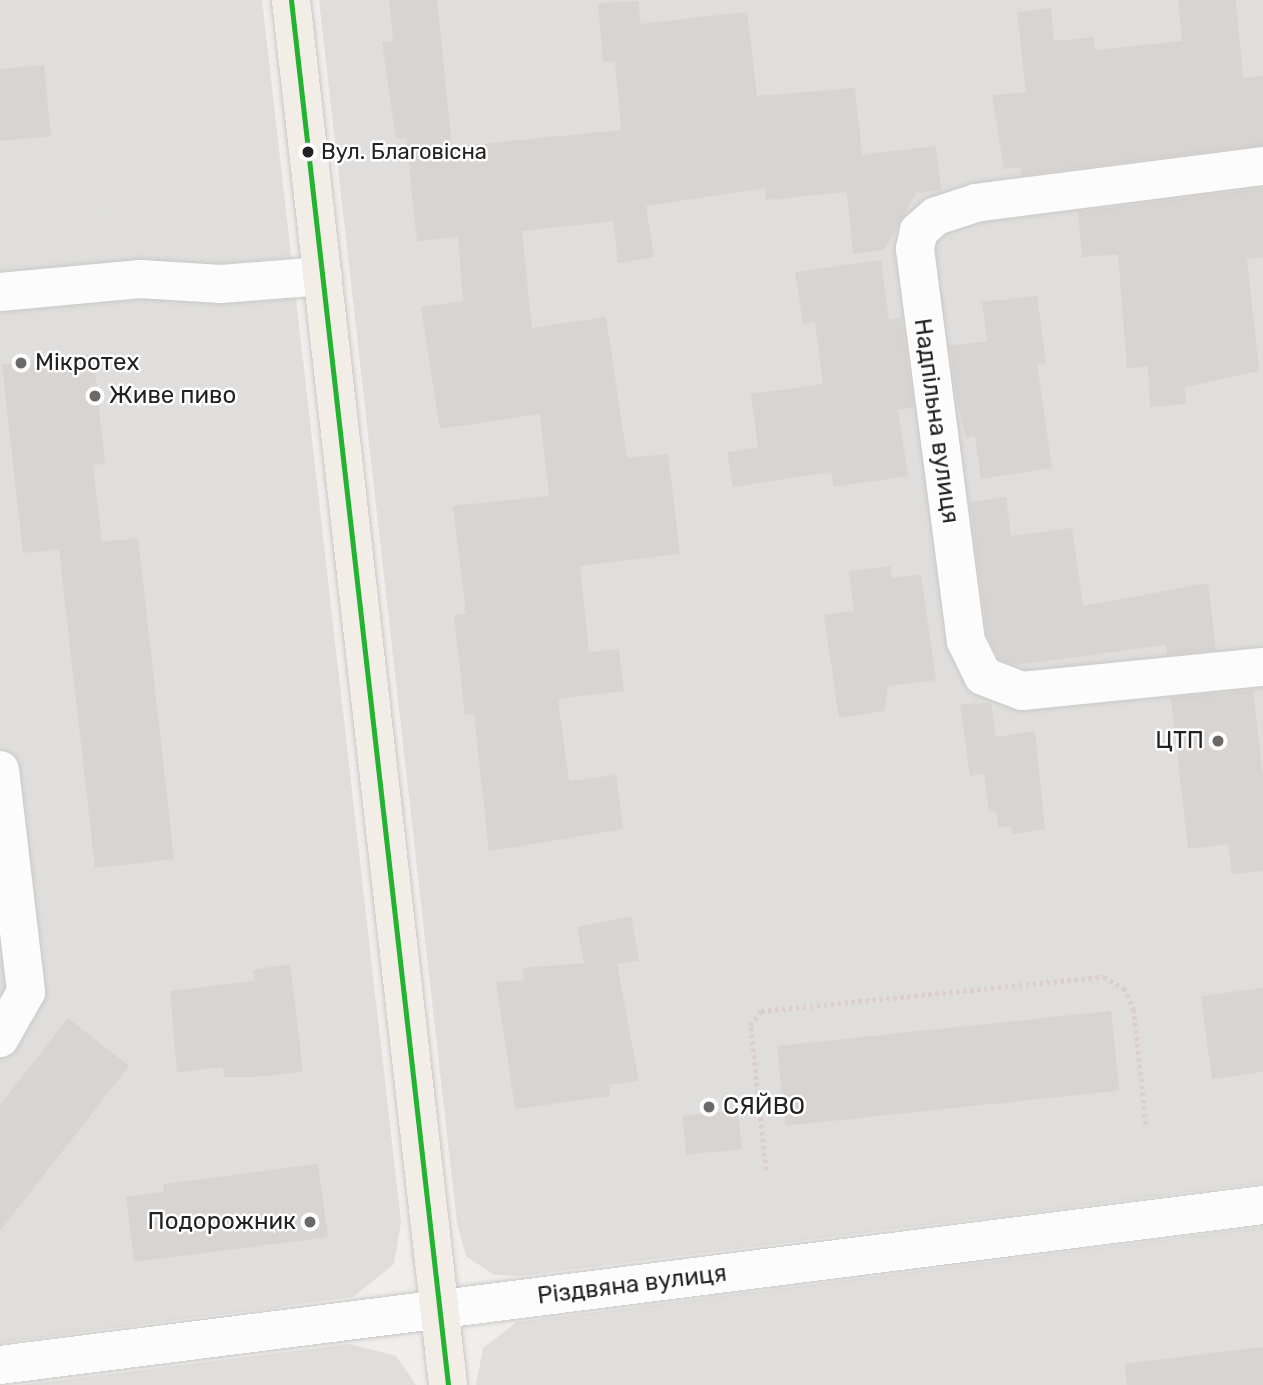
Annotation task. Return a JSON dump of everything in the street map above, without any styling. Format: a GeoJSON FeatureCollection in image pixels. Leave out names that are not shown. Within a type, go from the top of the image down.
{"type":"FeatureCollection","features":[{"type":"Feature","properties":{"kind":"main road"},"geometry":{"type":"LineString","coordinates":[[291,0],[448,1385]]}},
{"type":"Feature","properties":{"kind":"street","name":"Надпільна вулиця"},"geometry":{"type":"LineString","coordinates":[[1263,166],[976,203],[925,224],[915,249],[966,641],[983,676],[1022,691],[1263,667]]}},
{"type":"Feature","properties":{"kind":"street"},"geometry":{"type":"LineString","coordinates":[[0,292],[140,279],[221,284],[323,276]]}},
{"type":"Feature","properties":{"kind":"street"},"geometry":{"type":"LineString","coordinates":[[0,770],[26,992],[0,1038]]}},
{"type":"Feature","properties":{"kind":"street","name":"Різдвяна вулиця"},"geometry":{"type":"LineString","coordinates":[[0,1365],[1263,1205]]}},
{"type":"Feature","properties":{"kind":"path"},"geometry":{"type":"LineString","coordinates":[[766,1170],[750,1025],[761,1011],[1104,977],[1124,988],[1133,1009],[1146,1124]]}},
{"type":"Feature","properties":{"kind":"shaded area"},"geometry":{"type":"Polygon","coordinates":[[[0,0],[262,0],[401,1222],[394,1264],[353,1297],[0,1343],[0,0]]]}},
{"type":"Feature","properties":{"kind":"shaded area"},"geometry":{"type":"Polygon","coordinates":[[[319,0],[1263,0],[1263,1183],[521,1276],[494,1275],[466,1256],[457,1223],[319,0]]]}},
{"type":"Feature","properties":{"kind":"shaded area"},"geometry":{"type":"Polygon","coordinates":[[[194,117],[205,226],[126,233],[120,176],[131,163],[127,123],[194,117]]]}},
{"type":"Feature","properties":{"kind":"shaded area"},"geometry":{"type":"Polygon","coordinates":[[[107,171],[112,234],[6,243],[0,180],[107,171]]]}},
{"type":"Feature","properties":{"kind":"shaded area"},"geometry":{"type":"Polygon","coordinates":[[[857,908],[863,961],[748,973],[743,920],[857,908]]]}},
{"type":"Feature","properties":{"kind":"shaded area"},"geometry":{"type":"Polygon","coordinates":[[[1263,1227],[1263,1385],[476,1385],[483,1348],[517,1322],[1263,1227]]]}},
{"type":"Feature","properties":{"kind":"shaded area"},"geometry":{"type":"Polygon","coordinates":[[[276,1272],[280,1308],[177,1319],[174,1283],[276,1272]]]}},
{"type":"Feature","properties":{"kind":"shaded area"},"geometry":{"type":"Polygon","coordinates":[[[350,1344],[396,1356],[416,1385],[21,1385],[350,1344]]]}},
{"type":"Feature","properties":{"kind":"building"},"geometry":{"type":"Polygon","coordinates":[[[389,0],[437,0],[452,147],[621,130],[615,61],[603,62],[598,3],[639,1],[640,24],[747,12],[757,96],[855,88],[862,155],[936,146],[941,190],[916,193],[884,250],[853,254],[847,192],[766,200],[765,188],[646,206],[654,257],[618,263],[613,221],[522,231],[532,328],[606,317],[627,458],[668,454],[680,554],[580,566],[589,652],[619,649],[624,691],[558,699],[569,781],[616,775],[623,829],[489,851],[474,714],[465,715],[454,615],[466,614],[453,506],[549,496],[540,414],[440,429],[421,307],[463,301],[458,237],[417,241],[406,138],[396,139],[382,42],[393,41],[389,0]]]}},
{"type":"Feature","properties":{"kind":"building"},"geometry":{"type":"Polygon","coordinates":[[[1178,0],[1236,0],[1243,78],[1263,76],[1263,145],[1022,175],[1021,167],[1004,169],[992,95],[1026,92],[1017,12],[1051,8],[1054,41],[1094,37],[1095,50],[1182,41],[1178,0]]]}},
{"type":"Feature","properties":{"kind":"building"},"geometry":{"type":"Polygon","coordinates":[[[44,65],[51,136],[0,141],[0,69],[44,65]]]}},
{"type":"Feature","properties":{"kind":"building"},"geometry":{"type":"Polygon","coordinates":[[[1263,188],[1263,257],[1247,259],[1259,371],[1185,387],[1186,404],[1150,407],[1148,366],[1127,368],[1118,254],[1082,257],[1078,212],[1263,188]]]}},
{"type":"Feature","properties":{"kind":"building"},"geometry":{"type":"Polygon","coordinates":[[[881,260],[889,319],[901,318],[914,407],[898,410],[908,476],[834,487],[831,472],[733,487],[727,452],[758,448],[751,394],[823,384],[815,322],[803,324],[795,272],[881,260]]]}},
{"type":"Feature","properties":{"kind":"building"},"geometry":{"type":"Polygon","coordinates":[[[1037,296],[1046,363],[1037,364],[1052,468],[981,479],[975,436],[966,438],[957,401],[950,346],[987,341],[982,302],[1037,296]]]}},
{"type":"Feature","properties":{"kind":"building"},"geometry":{"type":"Polygon","coordinates":[[[93,354],[105,464],[93,465],[102,542],[138,538],[174,859],[95,868],[59,549],[23,553],[2,364],[93,354]]]}},
{"type":"Feature","properties":{"kind":"building"},"geometry":{"type":"Polygon","coordinates":[[[1006,497],[1011,536],[1072,528],[1083,606],[1208,583],[1216,650],[1167,655],[1166,645],[1016,665],[999,659],[987,635],[970,502],[1006,497]]]}},
{"type":"Feature","properties":{"kind":"building"},"geometry":{"type":"Polygon","coordinates":[[[890,566],[892,578],[921,574],[936,680],[888,686],[884,711],[839,718],[824,615],[854,611],[849,571],[890,566]]]}},
{"type":"Feature","properties":{"kind":"building","name":"ЦТП"},"geometry":{"type":"Polygon","coordinates":[[[1253,690],[1263,778],[1263,871],[1232,874],[1228,844],[1188,849],[1171,698],[1253,690]]]}},
{"type":"Feature","properties":{"kind":"building"},"geometry":{"type":"Polygon","coordinates":[[[991,703],[996,737],[1035,731],[1045,829],[1013,834],[1011,826],[999,828],[996,811],[989,812],[984,774],[970,776],[960,704],[991,703]]]}},
{"type":"Feature","properties":{"kind":"building"},"geometry":{"type":"Polygon","coordinates":[[[631,916],[639,960],[617,964],[639,1081],[609,1085],[610,1096],[515,1109],[496,982],[524,980],[523,968],[584,963],[577,927],[631,916]]]}},
{"type":"Feature","properties":{"kind":"building"},"geometry":{"type":"Polygon","coordinates":[[[290,964],[303,1072],[224,1077],[223,1067],[177,1072],[170,991],[255,981],[253,970],[290,964]]]}},
{"type":"Feature","properties":{"kind":"building"},"geometry":{"type":"Polygon","coordinates":[[[1263,988],[1263,1072],[1212,1079],[1201,996],[1263,988]]]}},
{"type":"Feature","properties":{"kind":"building"},"geometry":{"type":"Polygon","coordinates":[[[1111,1011],[1119,1091],[785,1126],[777,1046],[1111,1011]]]}},
{"type":"Feature","properties":{"kind":"building"},"geometry":{"type":"Polygon","coordinates":[[[68,1018],[129,1066],[0,1231],[0,1105],[68,1018]]]}},
{"type":"Feature","properties":{"kind":"building"},"geometry":{"type":"Polygon","coordinates":[[[738,1110],[742,1149],[686,1155],[682,1116],[738,1110]]]}},
{"type":"Feature","properties":{"kind":"building"},"geometry":{"type":"Polygon","coordinates":[[[318,1164],[328,1237],[134,1262],[126,1197],[164,1192],[163,1184],[318,1164]]]}},
{"type":"Feature","properties":{"kind":"building"},"geometry":{"type":"Polygon","coordinates":[[[1263,1347],[1263,1385],[1127,1385],[1125,1364],[1263,1347]]]}},
{"type":"Feature","properties":{"kind":"transit line"},"geometry":{"type":"LineString","coordinates":[[291,0],[448,1385]]}},
{"type":"Feature","properties":{"kind":"place","name":"Вул. Благовісна"},"geometry":{"type":"Point","coordinates":[308,152]}},
{"type":"Feature","properties":{"kind":"place","name":"Мiкротех"},"geometry":{"type":"Point","coordinates":[21,363]}},
{"type":"Feature","properties":{"kind":"place","name":"Живе пиво"},"geometry":{"type":"Point","coordinates":[95,396]}},
{"type":"Feature","properties":{"kind":"place","name":"ЦТП"},"geometry":{"type":"Point","coordinates":[1218,741]}},
{"type":"Feature","properties":{"kind":"place","name":"СЯЙВО"},"geometry":{"type":"Point","coordinates":[709,1107]}},
{"type":"Feature","properties":{"kind":"place","name":"Подорожник"},"geometry":{"type":"Point","coordinates":[310,1222]}}]}
